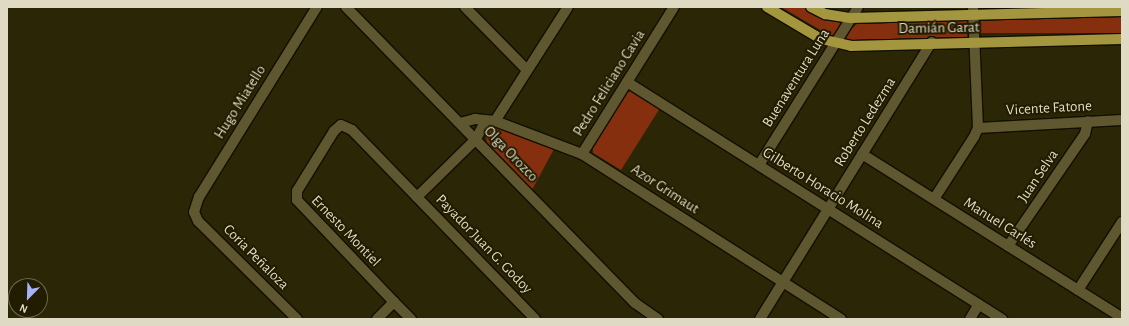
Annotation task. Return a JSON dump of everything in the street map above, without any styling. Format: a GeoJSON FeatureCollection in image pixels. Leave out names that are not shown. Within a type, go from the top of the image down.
{"type":"FeatureCollection","features":[{"type":"Feature","properties":{"kind":"main road","name":"Damián Garat"},"geometry":{"type":"LineString","coordinates":[[767,7],[821,39],[834,44],[851,46],[932,42],[1122,39]]}},
{"type":"Feature","properties":{"kind":"main road","name":"Damián Garat"},"geometry":{"type":"LineString","coordinates":[[811,7],[825,14],[851,18],[973,11],[1122,11]]}},
{"type":"Feature","properties":{"kind":"street","name":"Hugo Miatello"},"geometry":{"type":"LineString","coordinates":[[194,216],[199,197],[317,7]]}},
{"type":"Feature","properties":{"kind":"street","name":"Olga Orozco"},"geometry":{"type":"LineString","coordinates":[[346,7],[460,122],[642,315],[658,319]]}},
{"type":"Feature","properties":{"kind":"street"},"geometry":{"type":"LineString","coordinates":[[465,7],[527,70]]}},
{"type":"Feature","properties":{"kind":"street","name":"Payador Juan G. Godoy"},"geometry":{"type":"LineString","coordinates":[[535,319],[417,197],[476,140],[527,70],[568,7]]}},
{"type":"Feature","properties":{"kind":"street","name":"Pedro Feliciano Cavia"},"geometry":{"type":"LineString","coordinates":[[582,154],[674,7]]}},
{"type":"Feature","properties":{"kind":"street","name":"Buenaventura Luna"},"geometry":{"type":"LineString","coordinates":[[759,165],[858,7]]}},
{"type":"Feature","properties":{"kind":"street"},"geometry":{"type":"LineString","coordinates":[[934,199],[974,137],[978,128],[973,11]]}},
{"type":"Feature","properties":{"kind":"street","name":"Roberto Ledezma"},"geometry":{"type":"LineString","coordinates":[[760,319],[932,42]]}},
{"type":"Feature","properties":{"kind":"street","name":"Gilberto Horacio Molina"},"geometry":{"type":"LineString","coordinates":[[627,82],[1002,319]]}},
{"type":"Feature","properties":{"kind":"street","name":"Azor Grimaut"},"geometry":{"type":"LineString","coordinates":[[460,122],[469,119],[491,120],[582,154],[841,319]]}},
{"type":"Feature","properties":{"kind":"street","name":"Vicente Fatone"},"geometry":{"type":"LineString","coordinates":[[978,128],[1122,120]]}},
{"type":"Feature","properties":{"kind":"street","name":"Juan Selva"},"geometry":{"type":"LineString","coordinates":[[1008,246],[1085,134],[1088,121]]}},
{"type":"Feature","properties":{"kind":"street","name":"Ernesto Montiel"},"geometry":{"type":"LineString","coordinates":[[394,302],[298,203],[296,196],[334,131],[345,126],[417,197]]}},
{"type":"Feature","properties":{"kind":"street","name":"Manuel Carlés"},"geometry":{"type":"LineString","coordinates":[[862,154],[1122,318]]}},
{"type":"Feature","properties":{"kind":"street","name":"Coria Peñaloza"},"geometry":{"type":"LineString","coordinates":[[194,216],[297,319]]}},
{"type":"Feature","properties":{"kind":"street"},"geometry":{"type":"LineString","coordinates":[[1078,290],[1122,222]]}},
{"type":"Feature","properties":{"kind":"street"},"geometry":{"type":"LineString","coordinates":[[377,319],[394,302],[411,319]]}},
{"type":"Feature","properties":{"kind":"street"},"geometry":{"type":"LineString","coordinates":[[970,319],[979,304]]}},
{"type":"Feature","properties":{"kind":"shaded area"},"geometry":{"type":"Polygon","coordinates":[[[781,7],[806,7],[839,19],[841,26],[834,38],[781,7]]]}},
{"type":"Feature","properties":{"kind":"shaded area"},"geometry":{"type":"Polygon","coordinates":[[[981,16],[1122,16],[1122,33],[981,33],[981,16]]]}},
{"type":"Feature","properties":{"kind":"shaded area"},"geometry":{"type":"Polygon","coordinates":[[[967,19],[967,38],[846,41],[844,36],[859,22],[967,19]]]}},
{"type":"Feature","properties":{"kind":"shaded area"},"geometry":{"type":"Polygon","coordinates":[[[632,90],[660,108],[621,170],[593,153],[593,148],[627,93],[632,90]]]}},
{"type":"Feature","properties":{"kind":"shaded area"},"geometry":{"type":"Polygon","coordinates":[[[491,128],[501,128],[554,149],[532,190],[487,144],[486,136],[491,128]]]}}]}
